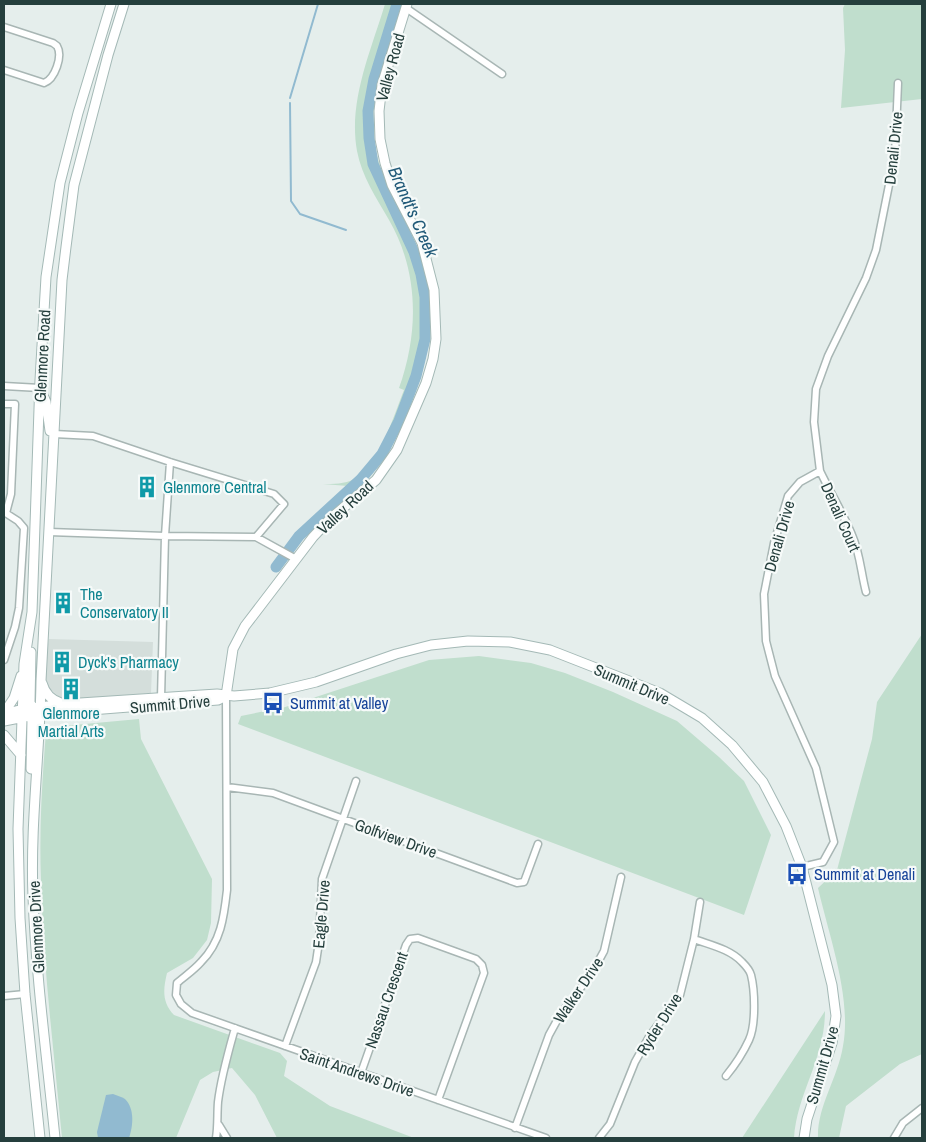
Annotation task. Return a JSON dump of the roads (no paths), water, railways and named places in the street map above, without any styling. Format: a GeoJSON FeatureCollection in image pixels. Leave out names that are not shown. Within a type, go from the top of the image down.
{"type":"FeatureCollection","features":[{"type":"Feature","properties":{"kind":"main road","name":"Glenmore Road"},"geometry":{"type":"LineString","coordinates":[[32,712],[24,664],[32,612],[46,277],[60,183],[78,113],[111,4]]}},
{"type":"Feature","properties":{"kind":"main road","name":"Glenmore Road"},"geometry":{"type":"LineString","coordinates":[[32,712],[41,681],[62,280],[74,184],[108,55],[124,4]]}},
{"type":"Feature","properties":{"kind":"main road","name":"Valley Road"},"geometry":{"type":"LineString","coordinates":[[226,696],[234,649],[245,626],[296,559],[330,519],[376,480],[397,450],[426,383],[433,359],[436,339],[434,290],[422,243],[392,185],[380,139],[378,111],[382,85],[406,6]]}},
{"type":"Feature","properties":{"kind":"main road"},"geometry":{"type":"LineString","coordinates":[[40,388],[46,402],[52,456]]}},
{"type":"Feature","properties":{"kind":"main road"},"geometry":{"type":"LineString","coordinates":[[32,612],[30,703],[32,712],[32,820]]}},
{"type":"Feature","properties":{"kind":"main road","name":"Summit Drive"},"geometry":{"type":"LineString","coordinates":[[32,712],[161,698],[270,693],[316,682],[396,654],[432,645],[468,641],[510,642],[550,650],[660,693],[702,718],[732,745],[763,782],[786,826],[802,867],[832,985],[836,1016],[832,1043],[807,1119],[804,1138]]}},
{"type":"Feature","properties":{"kind":"main road"},"geometry":{"type":"LineString","coordinates":[[4,713],[14,698],[24,664]]}},
{"type":"Feature","properties":{"kind":"main road"},"geometry":{"type":"LineString","coordinates":[[40,730],[48,720],[65,708],[51,699],[41,681]]}},
{"type":"Feature","properties":{"kind":"main road","name":"Summit Drive"},"geometry":{"type":"LineString","coordinates":[[65,708],[218,700],[226,696]]}},
{"type":"Feature","properties":{"kind":"main road"},"geometry":{"type":"LineString","coordinates":[[4,713],[32,712]]}},
{"type":"Feature","properties":{"kind":"main road"},"geometry":{"type":"LineString","coordinates":[[4,721],[32,712]]}},
{"type":"Feature","properties":{"kind":"main road","name":"Glenmore Drive"},"geometry":{"type":"LineString","coordinates":[[32,712],[40,730],[32,820],[33,897],[55,1138]]}},
{"type":"Feature","properties":{"kind":"main road","name":"Glenmore Drive"},"geometry":{"type":"LineString","coordinates":[[32,712],[20,755],[18,829],[20,918],[25,994],[40,1138]]}},
{"type":"Feature","properties":{"kind":"main road"},"geometry":{"type":"LineString","coordinates":[[4,735],[20,755]]}},
{"type":"Feature","properties":{"kind":"street"},"geometry":{"type":"LineString","coordinates":[[406,6],[502,74]]}},
{"type":"Feature","properties":{"kind":"street"},"geometry":{"type":"LineString","coordinates":[[4,28],[53,43],[57,46],[60,54],[53,77],[44,83],[4,70]]}},
{"type":"Feature","properties":{"kind":"street","name":"Denali Drive"},"geometry":{"type":"LineString","coordinates":[[802,867],[822,862],[834,842],[816,768],[776,676],[766,640],[764,594],[774,543],[788,496],[800,482],[820,471],[814,422],[816,389],[828,356],[862,287],[876,250],[895,155],[898,83]]}},
{"type":"Feature","properties":{"kind":"street"},"geometry":{"type":"LineString","coordinates":[[4,386],[40,388]]}},
{"type":"Feature","properties":{"kind":"street"},"geometry":{"type":"LineString","coordinates":[[4,404],[15,404],[11,494],[7,514],[18,521],[24,528],[19,608],[4,660]]}},
{"type":"Feature","properties":{"kind":"street"},"geometry":{"type":"LineString","coordinates":[[54,434],[93,436],[274,494],[284,504],[256,538]]}},
{"type":"Feature","properties":{"kind":"street"},"geometry":{"type":"LineString","coordinates":[[161,698],[165,536],[170,462]]}},
{"type":"Feature","properties":{"kind":"street","name":"Denali Court"},"geometry":{"type":"LineString","coordinates":[[820,471],[852,535],[866,592]]}},
{"type":"Feature","properties":{"kind":"street"},"geometry":{"type":"LineString","coordinates":[[49,532],[256,538],[296,559]]}},
{"type":"Feature","properties":{"kind":"street","name":"Valley Road"},"geometry":{"type":"LineString","coordinates":[[176,995],[177,983],[201,963],[217,940],[224,918],[227,890],[226,696]]}},
{"type":"Feature","properties":{"kind":"street","name":"Eagle Drive"},"geometry":{"type":"LineString","coordinates":[[285,1046],[316,962],[319,942],[322,879],[356,781]]}},
{"type":"Feature","properties":{"kind":"street","name":"Golfview Drive"},"geometry":{"type":"LineString","coordinates":[[227,787],[273,793],[517,883],[524,882],[538,844]]}},
{"type":"Feature","properties":{"kind":"street","name":"Walker Drive"},"geometry":{"type":"LineString","coordinates":[[515,1128],[549,1035],[560,1015],[592,973],[604,951],[622,877]]}},
{"type":"Feature","properties":{"kind":"street","name":"Ryder Drive"},"geometry":{"type":"LineString","coordinates":[[599,1138],[610,1124],[635,1062],[649,1037],[680,995],[694,939],[700,902]]}},
{"type":"Feature","properties":{"kind":"street","name":"Nassau Crescent"},"geometry":{"type":"LineString","coordinates":[[361,1073],[406,945],[410,939],[418,938],[476,960],[482,965],[484,974],[438,1100]]}},
{"type":"Feature","properties":{"kind":"street"},"geometry":{"type":"LineString","coordinates":[[694,939],[722,948],[733,954],[742,961],[751,973],[753,1029],[749,1040],[726,1076]]}},
{"type":"Feature","properties":{"kind":"street"},"geometry":{"type":"LineString","coordinates":[[4,996],[25,994]]}},
{"type":"Feature","properties":{"kind":"street","name":"Saint Andrews Drive"},"geometry":{"type":"LineString","coordinates":[[176,995],[181,1004],[192,1013],[546,1138]]}},
{"type":"Feature","properties":{"kind":"street"},"geometry":{"type":"LineString","coordinates":[[216,1138],[219,1125],[218,1104],[222,1079],[234,1028]]}},
{"type":"Feature","properties":{"kind":"street"},"geometry":{"type":"LineString","coordinates":[[894,1138],[903,1123],[922,1108]]}},
{"type":"Feature","properties":{"kind":"street"},"geometry":{"type":"LineString","coordinates":[[219,1125],[228,1138]]}},
{"type":"Feature","properties":{"kind":"water"},"geometry":{"type":"Polygon","coordinates":[[[113,1094],[125,1099],[132,1113],[129,1138],[98,1138],[97,1132],[106,1095],[113,1094]]]}},
{"type":"Feature","properties":{"kind":"waterway"},"geometry":{"type":"LineString","coordinates":[[290,98],[318,4]]}},
{"type":"Feature","properties":{"kind":"waterway","name":"Brandt's Creek"},"geometry":{"type":"LineString","coordinates":[[276,567],[299,536],[361,479],[382,454],[399,421],[416,376],[425,339],[425,297],[421,274],[414,252],[373,164],[369,138],[368,111],[374,79],[397,4]]}},
{"type":"Feature","properties":{"kind":"waterway"},"geometry":{"type":"LineString","coordinates":[[290,103],[291,201],[300,214],[346,230]]}},
{"type":"Feature","properties":{"kind":"place","name":"Glenmore Central"},"geometry":{"type":"Point","coordinates":[147,487]}},
{"type":"Feature","properties":{"kind":"place","name":"The Conservatory II"},"geometry":{"type":"Point","coordinates":[63,603]}},
{"type":"Feature","properties":{"kind":"place","name":"Dyck's Pharmacy"},"geometry":{"type":"Point","coordinates":[62,662]}},
{"type":"Feature","properties":{"kind":"place","name":"Glenmore Martial Arts"},"geometry":{"type":"Point","coordinates":[71,689]}},
{"type":"Feature","properties":{"kind":"place","name":"Summit at Valley"},"geometry":{"type":"Point","coordinates":[273,703]}},
{"type":"Feature","properties":{"kind":"place","name":"Summit at Denali"},"geometry":{"type":"Point","coordinates":[797,874]}}]}
